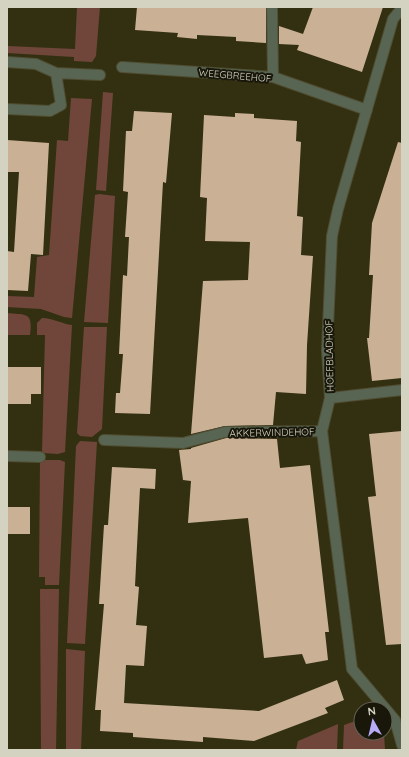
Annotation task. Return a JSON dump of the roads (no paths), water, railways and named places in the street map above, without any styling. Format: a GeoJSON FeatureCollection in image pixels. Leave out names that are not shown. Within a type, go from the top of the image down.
{"type":"FeatureCollection","features":[{"type":"Feature","properties":{"kind":"street"},"geometry":{"type":"LineString","coordinates":[[272,7],[273,77]]}},
{"type":"Feature","properties":{"kind":"street","name":"HOEFBLADHOF"},"geometry":{"type":"LineString","coordinates":[[402,8],[393,19],[338,209],[332,236],[327,350],[330,398],[322,431],[352,669],[395,720],[402,745]]}},
{"type":"Feature","properties":{"kind":"street"},"geometry":{"type":"LineString","coordinates":[[7,62],[36,64],[56,73],[100,75]]}},
{"type":"Feature","properties":{"kind":"street","name":"WEEGBREEHOF"},"geometry":{"type":"LineString","coordinates":[[122,67],[273,77],[367,110]]}},
{"type":"Feature","properties":{"kind":"street"},"geometry":{"type":"LineString","coordinates":[[7,109],[50,111],[61,104],[56,73]]}},
{"type":"Feature","properties":{"kind":"street"},"geometry":{"type":"LineString","coordinates":[[330,398],[402,390]]}},
{"type":"Feature","properties":{"kind":"street","name":"AKKERWINDEHOF"},"geometry":{"type":"LineString","coordinates":[[104,440],[183,443],[226,432],[322,431]]}},
{"type":"Feature","properties":{"kind":"street"},"geometry":{"type":"LineString","coordinates":[[7,456],[40,456]]}}]}
